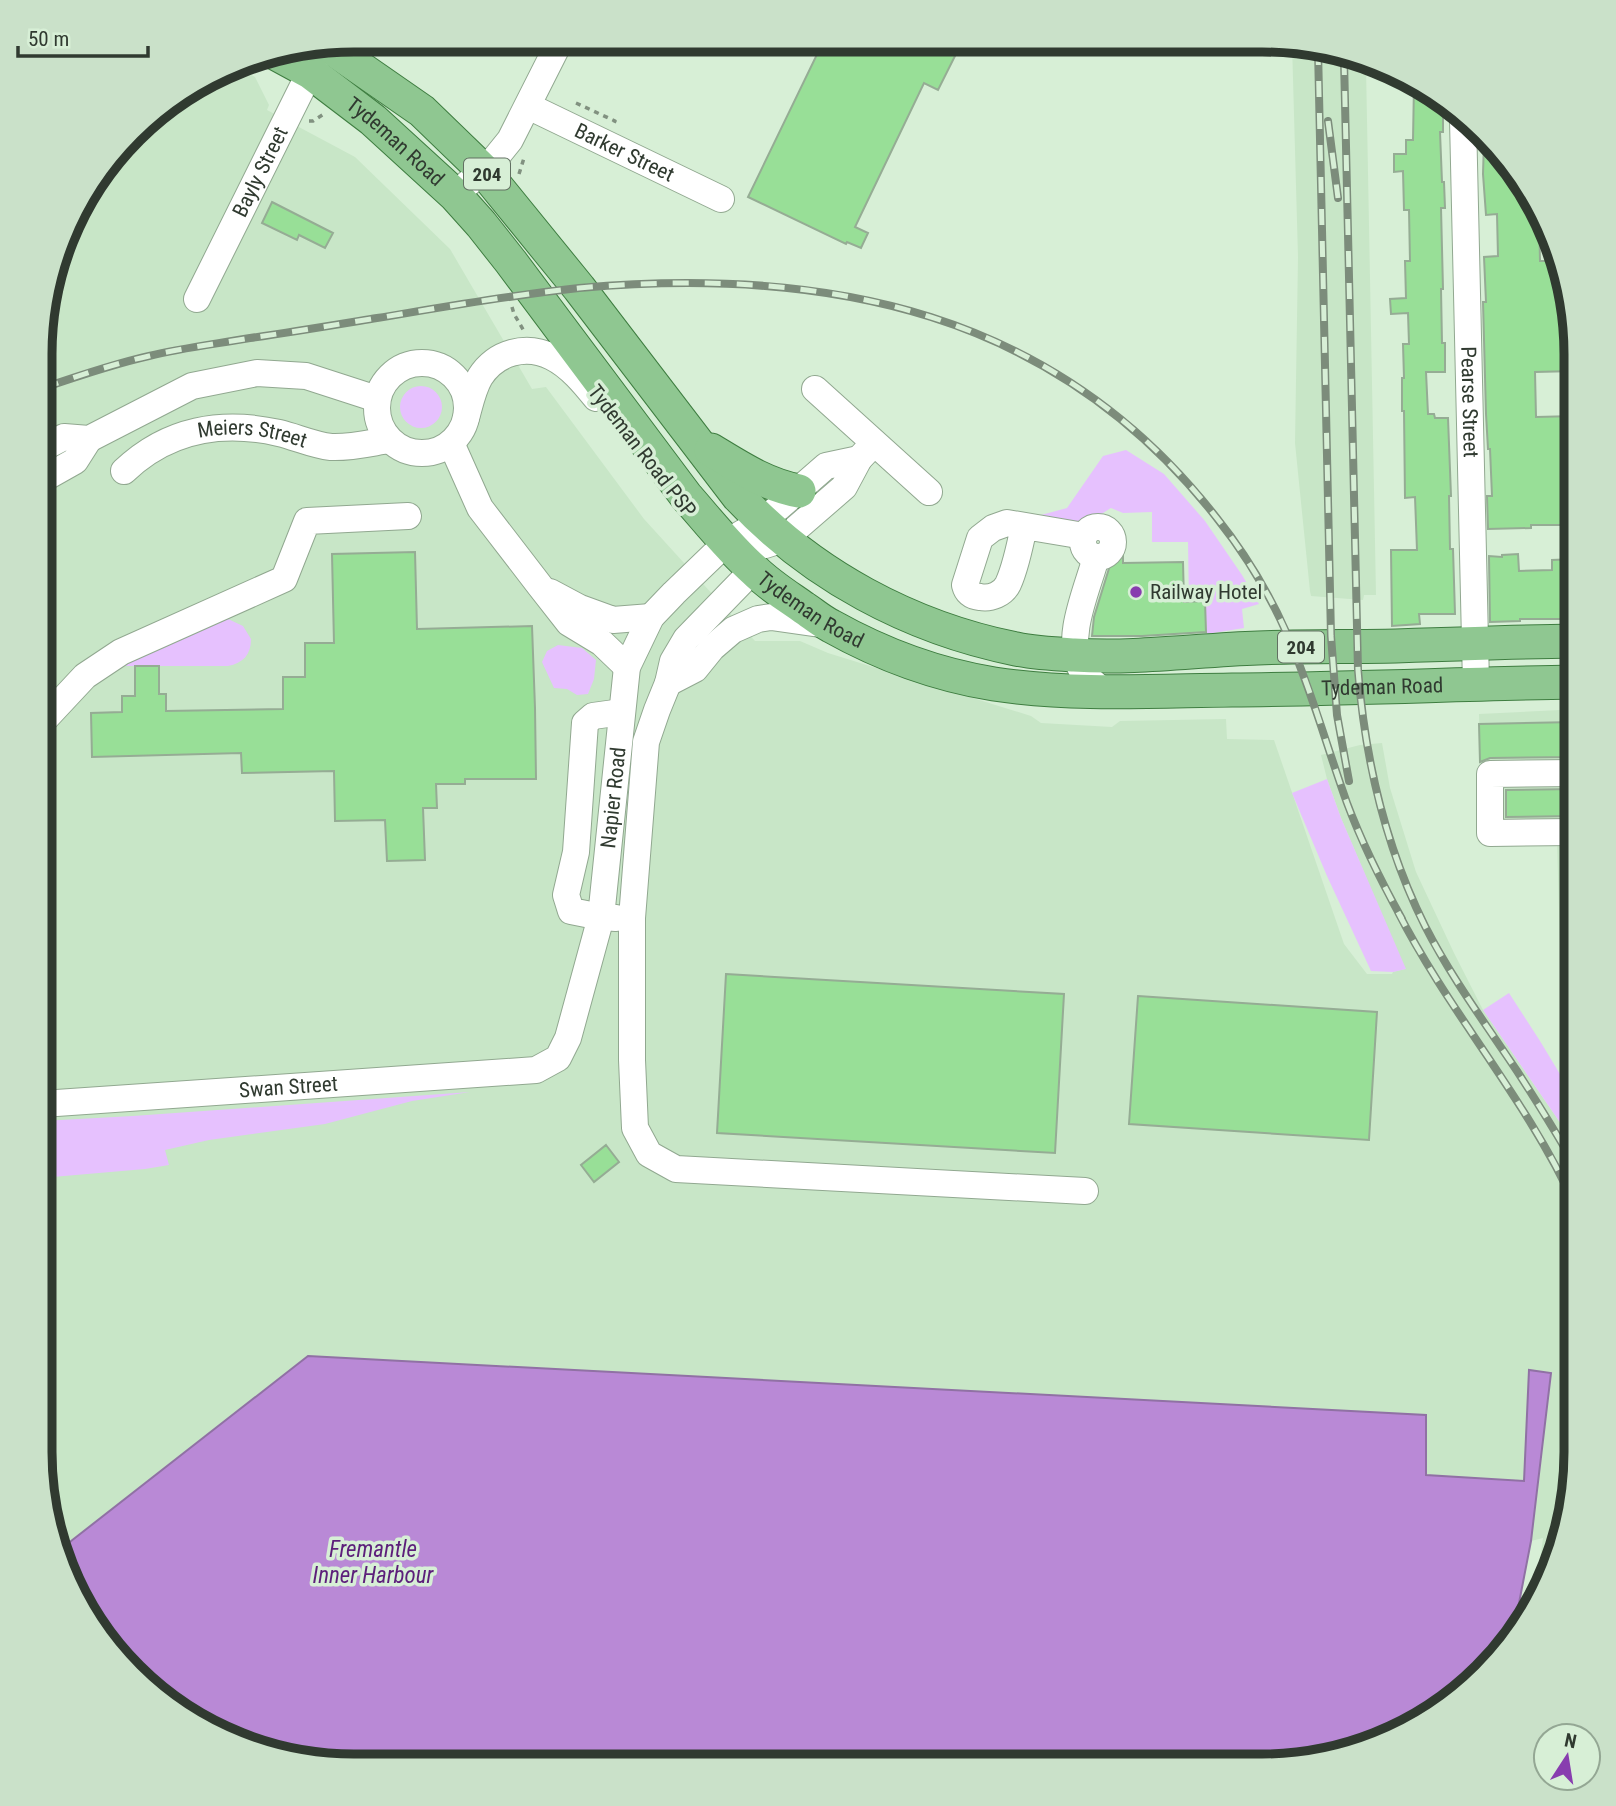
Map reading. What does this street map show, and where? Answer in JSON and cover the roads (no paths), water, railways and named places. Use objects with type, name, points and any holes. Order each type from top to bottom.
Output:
[{"type":"main road","name":"Tydeman Road","points":[[321,54],[373,120],[455,195],[481,224],[686,496],[754,570],[829,625],[892,655],[927,668],[994,684],[1055,690],[1288,690],[1476,684],[1564,693]]},
{"type":"main road","name":"Tydeman Road","points":[[322,54],[422,111],[483,170],[579,288],[738,496],[773,530],[813,561],[860,592],[895,610],[964,637],[1019,650],[1076,655],[1564,641]]},
{"type":"main road","points":[[694,439],[780,488],[799,491]]},
{"type":"main road","points":[[754,570],[765,564],[776,564],[876,618],[936,627]]},
{"type":"street","points":[[455,195],[502,151],[555,52]]},
{"type":"street","name":"Bayly Street","points":[[197,299],[321,54]]},
{"type":"street","name":"Barker Street","points":[[528,106],[721,199]]},
{"type":"street","name":"Pearse Street","points":[[1463,129],[1476,684]]},
{"type":"street","points":[[466,418],[467,402],[462,387],[446,370],[431,364],[408,365],[394,373],[383,384],[377,399],[377,418],[389,440],[403,450],[420,454],[436,451],[451,443],[462,429],[466,418],[474,388],[485,370],[507,353],[529,350],[553,358],[584,383],[650,468],[686,496]]},
{"type":"street","points":[[52,474],[75,461],[89,439],[192,386],[257,373],[306,376],[377,399]]},
{"type":"street","points":[[815,389],[866,451],[929,492]]},
{"type":"street","name":"Meiers Street","points":[[124,471],[138,458],[169,441],[193,431],[222,426],[252,427],[327,446],[343,447],[389,440]]},
{"type":"street","points":[[52,443],[64,437],[89,439]]},
{"type":"street","points":[[451,443],[481,508],[569,623],[602,643],[627,667]]},
{"type":"street","points":[[727,542],[765,545],[799,491],[826,466],[866,451]]},
{"type":"street","points":[[773,530],[844,486],[866,451]]},
{"type":"street","points":[[52,711],[85,676],[121,652],[284,579],[307,522],[408,516]]},
{"type":"street","points":[[1024,526],[1090,547],[1078,618],[1076,655],[1082,670],[1105,692]]},
{"type":"street","name":"Napier Road","points":[[536,1070],[558,1058],[568,1038],[601,917],[627,667],[651,617],[727,542]]},
{"type":"street","name":"Napier Road","points":[[754,570],[687,639],[673,661],[646,742],[632,918],[635,1128],[649,1154],[676,1169],[1085,1191]]},
{"type":"street","points":[[540,586],[580,608],[613,620],[651,617]]},
{"type":"street","points":[[667,683],[695,670],[712,648],[733,631],[758,619],[771,617],[829,625]]},
{"type":"street","points":[[622,712],[593,716],[585,723],[576,852],[566,895],[571,911],[601,917],[632,918]]},
{"type":"street","points":[[1564,773],[1490,774],[1490,833],[1564,832]]},
{"type":"street","name":"Swan Street","points":[[52,1103],[536,1070]]},
{"type":"water","name":"Fremantle Inner Harbour","points":[[308,1356],[1426,1415],[1426,1475],[1524,1481],[1529,1370],[1551,1373],[1531,1541],[1517,1612],[1513,1619],[1489,1651],[1461,1679],[1429,1703],[1377,1730],[1340,1743],[1301,1751],[1261,1754],[355,1754],[296,1748],[221,1722],[187,1703],[155,1679],[127,1651],[103,1619],[84,1585],[68,1544]]},
{"type":"railway","points":[[1318,58],[1331,636],[1337,715],[1349,781]]},
{"type":"railway","points":[[1344,64],[1358,670],[1372,769],[1388,833],[1425,926],[1457,982],[1564,1147]]},
{"type":"railway","points":[[1328,121],[1338,198]]},
{"type":"railway","points":[[52,385],[109,366],[174,351],[528,294],[672,283],[761,286],[848,296],[931,317],[1010,348],[1084,391],[1153,447],[1216,517],[1236,544],[1272,603],[1296,655],[1353,818],[1372,862],[1402,919]]},
{"type":"railway","points":[[1398,912],[1441,986],[1535,1130],[1564,1183]]},
{"type":"place","name":"Railway Hotel","points":[[1136,592]]}]
